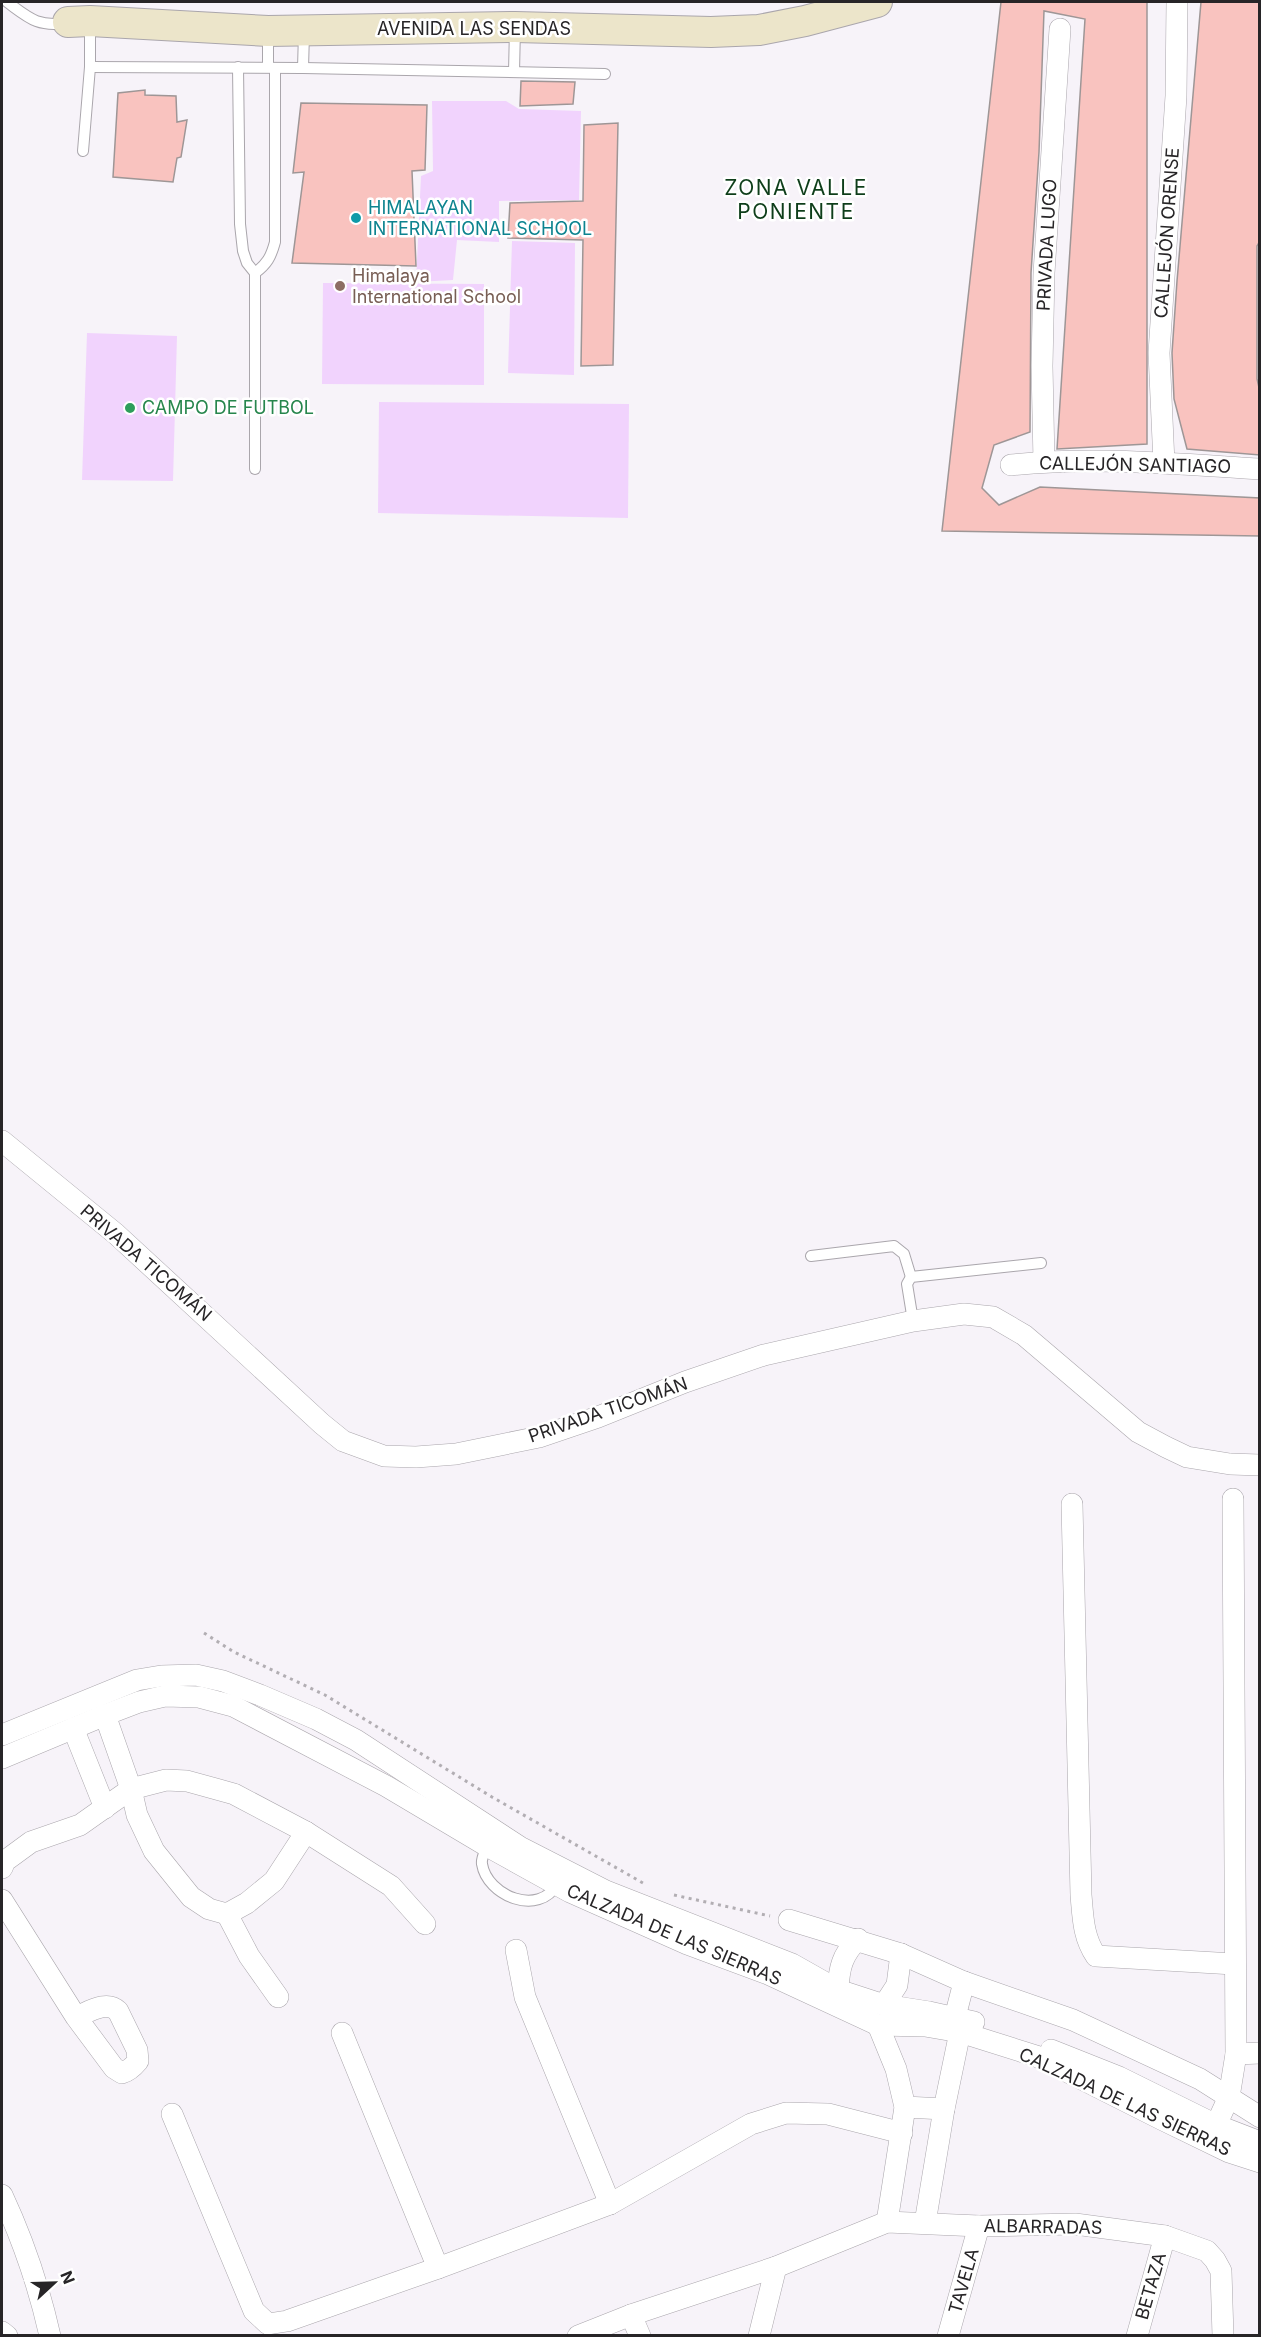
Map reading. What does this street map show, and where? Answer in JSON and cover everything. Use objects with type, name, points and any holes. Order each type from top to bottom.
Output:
[{"type":"street","name":"AVENIDA LAS SENDAS","points":[[79,22],[268,31],[515,27],[711,32],[759,30],[805,21],[877,2]]},
{"type":"street","name":"CALLEJÓN ORENSE","points":[[1164,464],[1160,353],[1176,96],[1177,2]]},
{"type":"street","name":"PRIVADA LUGO","points":[[1044,462],[1042,366],[1044,273],[1060,29]]},
{"type":"street","name":"CALLEJÓN SANTIAGO","points":[[1011,465],[1044,462],[1164,464],[1260,469]]},
{"type":"street","name":"PRIVADA TICOMÁN","points":[[2,1141],[116,1234],[322,1424],[343,1441],[384,1456],[416,1457],[456,1454],[539,1437],[764,1355],[913,1321],[964,1314],[993,1317],[1024,1335],[1138,1432],[1186,1457],[1230,1464],[1260,1465]]},
{"type":"street","points":[[1161,2119],[1216,2125],[1229,2097],[1236,2054],[1233,1499]]},
{"type":"street","points":[[1072,1504],[1081,1895],[1087,1938],[1096,1956],[1234,1964]]},
{"type":"street","name":"CALZADA DE LAS SIERRAS","points":[[2,1735],[137,1680],[161,1676],[196,1675],[223,1682],[316,1719],[356,1740],[520,1847],[606,1892],[792,1964],[881,2015]]},
{"type":"street","name":"CALZADA DE LAS SIERRAS","points":[[2,1758],[139,1702],[165,1696],[199,1697],[233,1706],[386,1786],[487,1846],[557,1884],[687,1944],[881,2015],[958,2025],[1119,2077],[1216,2125],[1260,2142]]},
{"type":"street","points":[[105,1715],[131,1789],[137,1815],[154,1851],[191,1897],[209,1909],[227,1914],[247,1903],[274,1881],[306,1832]]},
{"type":"street","points":[[73,1728],[105,1808]]},
{"type":"street","points":[[2,1868],[9,1851],[80,1825],[131,1789],[166,1780],[187,1781],[216,1788],[254,1803],[306,1832],[391,1886],[425,1924]]},
{"type":"street","points":[[2,1900],[76,2017]]},
{"type":"street","points":[[227,1914],[249,1956],[278,1997]]},
{"type":"street","points":[[789,1920],[858,1939],[901,1954],[964,1982],[1073,2020],[1200,2079],[1260,2117]]},
{"type":"street","points":[[838,1990],[839,1967],[848,1949],[858,1939]]},
{"type":"street","points":[[516,1950],[525,1997],[610,2204]]},
{"type":"street","points":[[578,2336],[631,2315],[776,2266],[887,2222],[905,2107],[881,2015],[897,1985],[901,1954]]},
{"type":"street","points":[[925,2223],[964,1982]]},
{"type":"street","points":[[342,2032],[438,2268]]},
{"type":"street","name":"CALZADA DE LAS SIERRAS","points":[[1037,2050],[1161,2119],[1229,2152],[1260,2162]]},
{"type":"street","points":[[1236,2054],[1260,2054]]},
{"type":"street","points":[[905,2107],[944,2109]]},
{"type":"street","points":[[172,2114],[254,2311],[268,2324],[287,2321],[610,2204],[751,2124],[786,2113],[828,2114],[902,2133]]},
{"type":"street","points":[[2,2195],[29,2261],[50,2336]]},
{"type":"street","name":"ALBARRADAS","points":[[887,2222],[980,2226],[1075,2224],[1165,2236],[1207,2251],[1221,2271],[1223,2336]]},
{"type":"street","name":"TAVELA","points":[[948,2336],[980,2226]]},
{"type":"street","name":"BETAZA","points":[[1137,2336],[1165,2236]]},
{"type":"street","points":[[759,2336],[776,2266]]},
{"type":"street","points":[[631,2315],[640,2336]]},
{"type":"street","points":[[2,2332],[7,2336]]},
{"type":"lane","points":[[8,2],[34,22],[49,25],[79,22],[90,67],[83,151]]},
{"type":"lane","points":[[514,72],[515,27]]},
{"type":"lane","points":[[303,68],[304,30]]},
{"type":"lane","points":[[255,273],[266,264],[275,242],[271,67],[268,31]]},
{"type":"lane","points":[[90,67],[271,67],[605,74]]},
{"type":"lane","points":[[238,67],[240,224],[243,251],[255,273],[255,469]]},
{"type":"lane","points":[[811,1256],[894,1245],[904,1254],[911,1277],[907,1284],[913,1321]]},
{"type":"lane","points":[[911,1277],[1041,1263]]},
{"type":"lane","points":[[487,1846],[481,1862],[486,1878],[493,1887],[509,1896],[525,1901],[538,1900],[552,1893],[557,1884]]},
{"type":"path","points":[[204,1633],[234,1652],[326,1695],[502,1803],[650,1887]]},
{"type":"path","points":[[671,1894],[789,1920]]},
{"type":"shaded area","points":[[432,101],[506,101],[519,109],[581,111],[579,200],[499,201],[499,242],[457,240],[453,280],[416,282],[421,176],[433,171]]},
{"type":"shaded area","points":[[512,241],[575,243],[574,375],[508,373]]},
{"type":"shaded area","points":[[323,283],[484,284],[484,385],[322,384]]},
{"type":"shaded area","name":"CAMPO DE FUTBOL","points":[[87,333],[177,336],[173,481],[82,480]]},
{"type":"shaded area","points":[[379,402],[629,404],[628,518],[378,513]]},
{"type":"building","points":[[1001,2],[1147,2],[1147,444],[1057,449],[1085,19],[1044,11],[1039,152],[1031,273],[1030,432],[994,445],[982,488],[999,505],[1040,487],[1260,498],[1260,536],[942,531]]},
{"type":"building","points":[[1201,2],[1260,2],[1260,241],[1257,246],[1257,379],[1260,392],[1260,455],[1187,449],[1174,399],[1172,353]]},
{"type":"building","points":[[521,81],[575,82],[573,104],[520,106]]},
{"type":"building","points":[[145,90],[145,95],[176,96],[177,122],[187,120],[181,157],[177,158],[173,182],[113,177],[118,93]]},
{"type":"building","name":"HIMALAYAN INTERNATIONAL SCHOOL","points":[[301,103],[427,105],[425,170],[412,171],[416,266],[292,263],[304,172],[293,173]]},
{"type":"building","points":[[618,123],[613,365],[581,366],[583,240],[508,238],[510,203],[583,201],[584,125]]},
{"type":"place","name":"HIMALAYAN INTERNATIONAL SCHOOL","points":[[356,218]]},
{"type":"place","name":"Himalaya International School","points":[[340,286]]},
{"type":"place","name":"CAMPO DE FUTBOL","points":[[130,408]]},
{"type":"district","name":"ZONA VALLE PONIENTE","points":[[796,200]]}]
